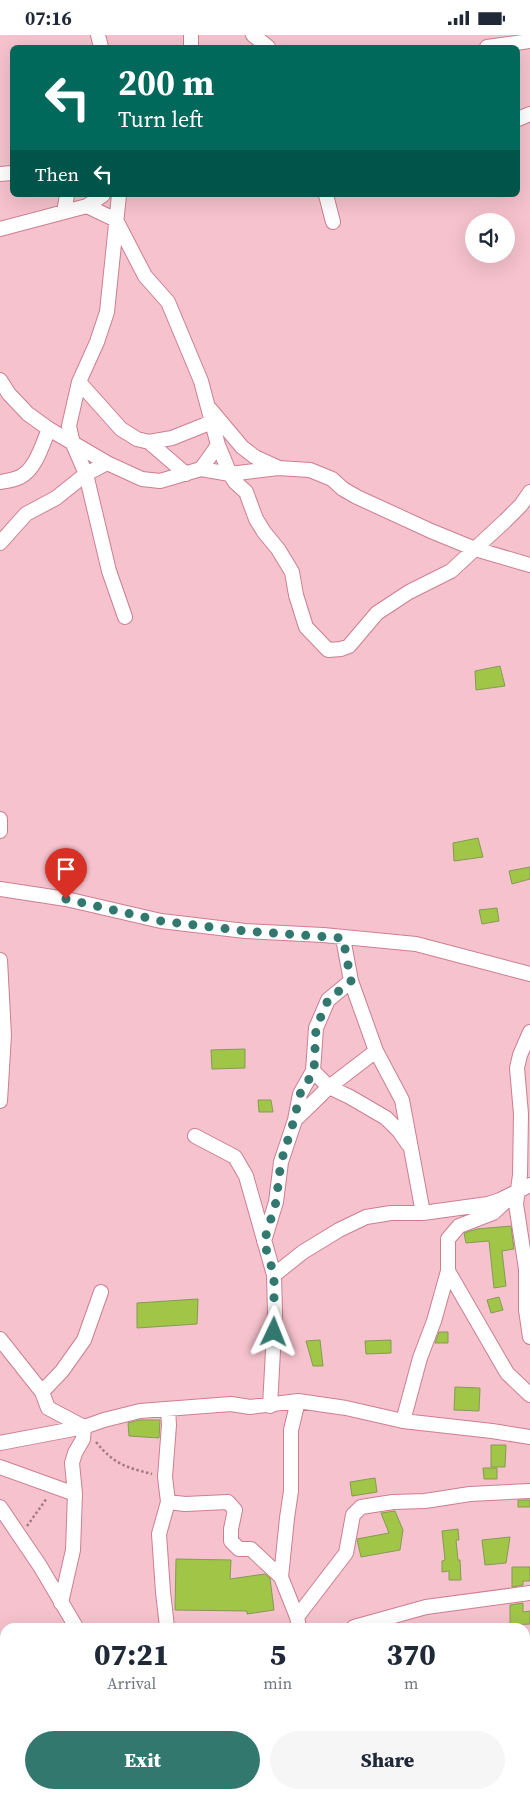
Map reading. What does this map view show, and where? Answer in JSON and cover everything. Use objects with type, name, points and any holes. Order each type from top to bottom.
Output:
[{"type":"street","points":[[253,35],[266,45]]},
{"type":"street","points":[[501,45],[530,41]]},
{"type":"street","points":[[64,212],[67,197]]},
{"type":"street","points":[[0,229],[87,206],[100,197]]},
{"type":"street","points":[[0,482],[18,479],[26,474],[59,430],[97,341],[108,312],[119,197]]},
{"type":"street","points":[[327,197],[333,222]]},
{"type":"street","points":[[87,206],[116,220],[145,276],[168,302],[201,381],[218,445],[230,474],[235,482],[246,492],[256,519],[292,572],[296,595],[306,627],[328,649],[340,649],[349,646],[377,613],[409,592],[451,571],[521,505],[530,492]]},
{"type":"street","points":[[0,380],[28,414],[59,430],[74,444],[107,463],[151,481],[160,481],[201,469],[230,474],[278,467],[310,470],[332,479],[343,489],[357,497],[431,531],[475,549],[530,565]]},
{"type":"street","points":[[79,382],[121,429],[137,439],[149,442],[172,439],[212,422]]},
{"type":"street","points":[[208,406],[242,447],[255,457],[278,467]]},
{"type":"street","points":[[149,442],[186,474]]},
{"type":"street","points":[[74,444],[86,474],[109,571],[125,617]]},
{"type":"street","points":[[201,469],[218,445]]},
{"type":"street","points":[[0,543],[26,514],[56,498],[86,474],[107,463]]},
{"type":"street","points":[[0,819],[0,831]]},
{"type":"street","points":[[0,889],[66,899],[161,921],[245,931],[416,944],[530,974]]},
{"type":"street","points":[[343,938],[351,981],[376,1051],[402,1100],[423,1213]]},
{"type":"street","points":[[0,960],[4,1035],[0,1101]]},
{"type":"street","points":[[264,1242],[276,1202],[281,1162],[300,1094],[314,1071],[316,1028],[328,1000],[351,981]]},
{"type":"street","points":[[530,1032],[520,1055],[518,1068],[521,1114],[520,1175],[516,1204],[526,1269],[526,1311],[530,1337]]},
{"type":"street","points":[[294,1120],[329,1087],[376,1051]]},
{"type":"street","points":[[314,1071],[329,1087],[386,1118],[399,1131],[411,1149]]},
{"type":"street","points":[[194,1136],[235,1157],[246,1176],[274,1275],[275,1313],[270,1406]]},
{"type":"street","points":[[274,1275],[303,1252],[366,1217],[391,1213],[423,1213],[488,1203],[500,1200],[530,1185]]},
{"type":"street","points":[[403,1421],[420,1358],[434,1321],[448,1271],[448,1239],[459,1226],[493,1213],[517,1191]]},
{"type":"street","points":[[448,1271],[507,1373],[530,1395]]},
{"type":"street","points":[[42,1392],[62,1371],[84,1340],[100,1293]]},
{"type":"street","points":[[0,1339],[42,1392],[48,1408],[84,1427]]},
{"type":"street","points":[[281,1577],[287,1518],[292,1491],[291,1430],[298,1401]]},
{"type":"street","points":[[0,1443],[84,1427],[140,1411],[231,1404],[250,1407],[270,1406],[298,1401],[346,1408],[403,1421],[530,1437]]},
{"type":"street","points":[[167,1623],[159,1534],[168,1502],[165,1477],[169,1425],[168,1410]]},
{"type":"street","points":[[61,1603],[73,1550],[75,1494],[72,1463],[83,1439],[84,1427]]},
{"type":"street","points":[[58,1431],[75,1453]]},
{"type":"street","points":[[0,1467],[75,1494]]},
{"type":"street","points":[[298,1622],[346,1553],[353,1515],[361,1507],[393,1502],[425,1501],[470,1494],[530,1491]]},
{"type":"street","points":[[168,1502],[228,1502],[235,1510],[231,1529],[231,1541],[239,1549],[251,1549],[281,1577],[298,1622]]},
{"type":"street","points":[[0,1507],[40,1566],[74,1623]]},
{"type":"street","points":[[368,1623],[426,1607],[530,1593]]},
{"type":"path","points":[[84,1427],[106,1455],[124,1467],[165,1477]]},
{"type":"path","points":[[20,1537],[55,1487]]},
{"type":"building","points":[[500,666],[505,686],[476,690],[475,671]]},
{"type":"building","points":[[478,838],[483,857],[454,861],[453,843]]},
{"type":"building","points":[[530,867],[530,879],[512,884],[509,871]]},
{"type":"building","points":[[497,908],[499,921],[482,924],[479,910]]},
{"type":"building","points":[[245,1049],[245,1068],[212,1069],[211,1050]]},
{"type":"building","points":[[258,1100],[271,1100],[273,1112],[259,1112]]},
{"type":"building","points":[[511,1226],[514,1249],[502,1251],[506,1286],[494,1288],[489,1241],[466,1243],[464,1233],[477,1229]]},
{"type":"building","points":[[499,1297],[503,1310],[491,1313],[487,1300]]},
{"type":"building","points":[[198,1299],[197,1324],[137,1328],[137,1303]]},
{"type":"building","points":[[439,1332],[448,1332],[448,1343],[435,1343]]},
{"type":"building","points":[[320,1340],[323,1366],[313,1366],[306,1341]]},
{"type":"building","points":[[391,1340],[391,1353],[366,1354],[365,1341]]},
{"type":"building","points":[[455,1387],[480,1388],[479,1411],[454,1410]]},
{"type":"building","points":[[139,1420],[160,1420],[159,1438],[129,1436],[128,1423]]},
{"type":"building","points":[[491,1445],[506,1445],[505,1467],[491,1467]]},
{"type":"building","points":[[483,1468],[497,1468],[497,1479],[484,1479]]},
{"type":"building","points":[[375,1478],[377,1492],[352,1496],[350,1482]]},
{"type":"building","points":[[518,1500],[530,1500],[530,1507],[518,1507]]},
{"type":"building","points":[[395,1511],[403,1530],[400,1550],[361,1557],[357,1539],[389,1533],[381,1513]]},
{"type":"building","points":[[458,1529],[459,1540],[456,1540],[461,1580],[449,1580],[449,1571],[442,1572],[442,1561],[445,1560],[442,1531]]},
{"type":"building","points":[[510,1537],[506,1563],[485,1565],[482,1540]]},
{"type":"building","points":[[176,1559],[231,1560],[230,1579],[265,1574],[270,1578],[274,1610],[247,1614],[247,1611],[175,1610]]},
{"type":"building","points":[[512,1567],[530,1567],[530,1581],[523,1581],[523,1585],[512,1587]]},
{"type":"building","points":[[523,1603],[523,1612],[530,1611],[530,1623],[510,1623],[510,1605]]},
{"type":"route","points":[[66,899],[161,921],[245,931],[323,935],[343,938],[351,981],[328,1000],[316,1028],[314,1071],[300,1094],[281,1162],[276,1202],[264,1242],[274,1275],[274,1332]]}]
